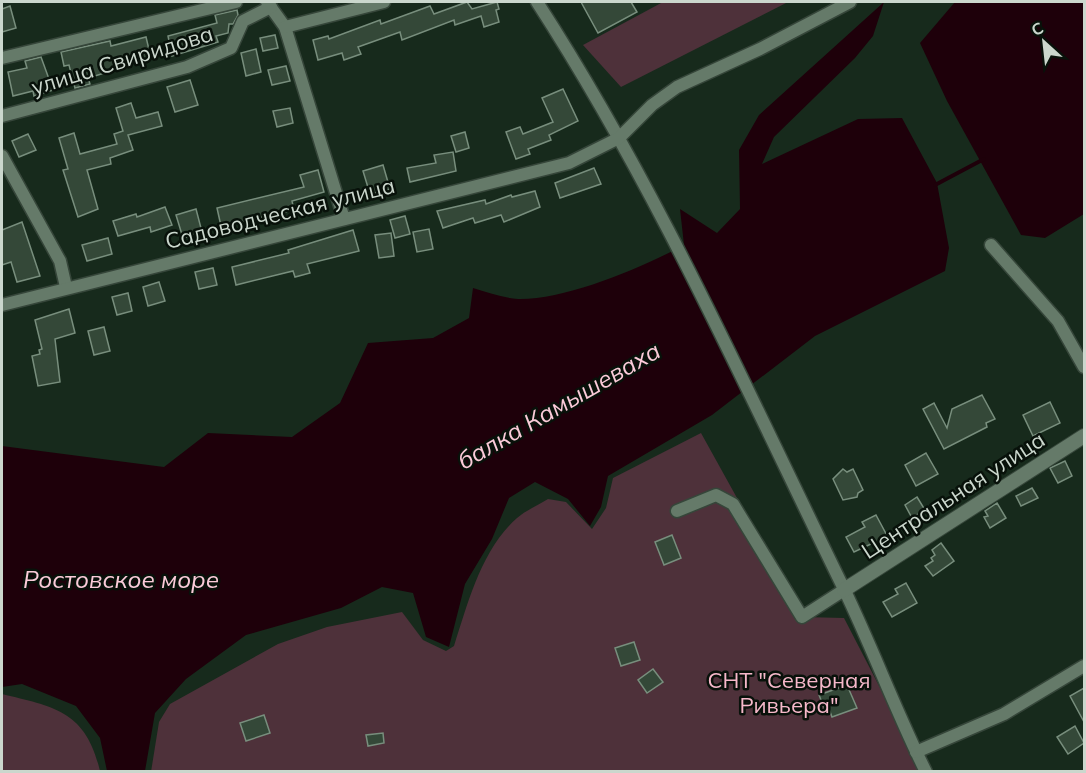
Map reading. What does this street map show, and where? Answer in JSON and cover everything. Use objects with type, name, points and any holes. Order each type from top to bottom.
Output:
[{"type":"street","points":[[2,58],[236,2]]},
{"type":"street","points":[[285,27],[345,7],[384,2]]},
{"type":"street","points":[[537,2],[596,94],[664,223],[758,410],[844,590],[926,771]]},
{"type":"street","name":"Садоводческая улица","points":[[2,305],[66,287],[569,163],[619,138],[652,105],[677,87],[760,50],[850,2]]},
{"type":"street","points":[[269,4],[285,27],[344,219]]},
{"type":"street","name":"улица Свиридова","points":[[2,116],[187,67],[231,48],[243,21],[269,4]]},
{"type":"street","points":[[2,156],[60,261],[66,287]]},
{"type":"street","points":[[991,245],[1058,321],[1084,367]]},
{"type":"street","name":"Центральная улица","points":[[844,590],[1084,436]]},
{"type":"street","points":[[676,511],[716,495],[733,504],[802,617],[844,590]]},
{"type":"street","points":[[916,752],[1004,714],[1084,666]]},
{"type":"green space","points":[[663,2],[788,2],[621,87],[583,45]]},
{"type":"green space","name":"СНТ \"Северная Ривьера\"","points":[[701,433],[803,617],[844,618],[923,771],[151,772],[159,722],[170,704],[278,644],[327,627],[402,612],[423,640],[446,651],[454,646],[485,561],[494,545],[517,518],[548,499],[566,502],[592,529],[606,508],[613,478]]},
{"type":"green space","points":[[2,694],[38,703],[66,715],[86,735],[100,771],[2,771]]},
{"type":"water","name":"Ростовское море","points":[[884,2],[873,36],[855,58],[774,137],[762,164],[858,119],[902,118],[937,183],[949,248],[945,271],[815,336],[712,415],[608,476],[601,507],[590,526],[568,499],[535,482],[509,498],[492,539],[465,584],[449,647],[426,637],[413,593],[382,587],[341,608],[246,635],[186,679],[155,713],[145,771],[107,771],[100,738],[76,706],[22,684],[2,687],[2,446],[164,467],[208,433],[292,437],[340,403],[368,343],[433,338],[469,318],[473,288],[518,299],[537,298],[603,281],[684,245],[680,209],[717,233],[740,209],[739,150],[759,115]]},
{"type":"water","points":[[955,2],[1084,2],[1084,214],[1045,238],[1021,235],[947,101],[920,43]]},
{"type":"building","points":[[467,2],[472,9],[497,2],[499,22],[484,27],[481,16],[455,25],[454,20],[402,40],[400,32],[358,47],[361,54],[344,60],[342,53],[318,60],[313,40],[328,36],[329,39],[380,20],[381,24],[430,6],[434,14]]},
{"type":"building","points":[[581,2],[631,2],[637,12],[598,33]]},
{"type":"building","points":[[10,6],[16,28],[2,32],[2,9]]},
{"type":"building","points":[[237,10],[238,15],[233,24],[229,24],[228,33],[216,36],[218,42],[172,56],[168,36],[217,23],[215,15]]},
{"type":"building","points":[[275,35],[278,48],[263,51],[260,38]]},
{"type":"building","points":[[146,37],[151,58],[117,66],[118,69],[88,78],[90,84],[75,88],[69,65],[64,66],[61,52],[110,41],[111,46]]},
{"type":"building","points":[[256,49],[261,72],[246,76],[241,53]]},
{"type":"building","points":[[41,57],[53,90],[34,96],[33,91],[13,96],[8,72],[27,68],[25,61]]},
{"type":"building","points":[[286,66],[290,81],[272,85],[268,70]]},
{"type":"building","points":[[190,80],[198,105],[175,112],[167,87]]},
{"type":"building","points":[[563,89],[578,121],[549,135],[551,140],[528,149],[530,154],[516,159],[506,132],[520,127],[523,134],[553,122],[542,98]]},
{"type":"building","points":[[131,103],[136,118],[158,112],[162,126],[128,135],[133,150],[110,158],[111,164],[87,170],[98,209],[78,217],[63,170],[68,169],[59,138],[74,133],[80,154],[117,144],[114,134],[123,131],[116,108]]},
{"type":"building","points":[[290,108],[293,123],[277,127],[273,111]]},
{"type":"building","points":[[465,132],[469,148],[456,152],[451,136]]},
{"type":"building","points":[[28,134],[36,150],[19,157],[12,141]]},
{"type":"building","points":[[453,152],[456,171],[410,182],[407,168],[436,163],[434,155]]},
{"type":"building","points":[[383,165],[390,189],[370,194],[363,171]]},
{"type":"building","points":[[594,168],[601,184],[560,198],[555,183]]},
{"type":"building","points":[[318,170],[324,192],[292,201],[294,210],[221,226],[217,208],[304,187],[300,175]]},
{"type":"building","points":[[535,191],[540,207],[504,222],[501,215],[475,223],[473,218],[443,228],[437,211],[485,200],[486,204],[511,195],[512,197]]},
{"type":"building","points":[[165,207],[172,225],[151,232],[150,227],[118,236],[113,221],[136,214],[137,217]]},
{"type":"building","points":[[196,209],[202,232],[183,238],[176,215]]},
{"type":"building","points":[[405,216],[410,234],[395,238],[390,220]]},
{"type":"building","points":[[22,222],[40,276],[17,282],[11,262],[2,265],[2,230]]},
{"type":"building","points":[[429,229],[433,249],[417,252],[413,232]]},
{"type":"building","points":[[353,230],[359,251],[307,264],[310,273],[295,277],[293,271],[236,285],[232,267],[289,253],[288,250]]},
{"type":"building","points":[[391,233],[394,256],[379,258],[375,235]]},
{"type":"building","points":[[108,238],[112,254],[87,261],[82,245]]},
{"type":"building","points":[[213,268],[217,285],[199,289],[195,272]]},
{"type":"building","points":[[159,282],[165,301],[148,306],[143,287]]},
{"type":"building","points":[[128,293],[132,311],[117,315],[112,297]]},
{"type":"building","points":[[69,309],[75,333],[55,339],[60,382],[38,386],[32,356],[40,354],[39,350],[42,349],[35,320]]},
{"type":"building","points":[[104,327],[110,351],[94,355],[88,331]]},
{"type":"building","points":[[982,395],[995,419],[986,423],[987,427],[944,449],[923,409],[934,403],[947,428],[952,409]]},
{"type":"building","points":[[1050,402],[1060,423],[1033,436],[1023,415]]},
{"type":"building","points":[[926,453],[938,474],[916,486],[905,465]]},
{"type":"building","points":[[1065,461],[1072,476],[1058,483],[1050,468]]},
{"type":"building","points":[[843,469],[847,472],[853,469],[863,490],[858,493],[857,497],[843,500],[833,479]]},
{"type":"building","points":[[1032,488],[1038,498],[1021,506],[1016,496]]},
{"type":"building","points":[[917,497],[925,510],[912,518],[905,505]]},
{"type":"building","points":[[997,503],[1006,518],[990,528],[984,517],[988,516],[985,511]]},
{"type":"building","points":[[876,515],[891,543],[877,550],[873,543],[854,552],[846,537],[865,527],[862,522]]},
{"type":"building","points":[[672,535],[681,558],[664,565],[655,542]]},
{"type":"building","points":[[941,543],[954,561],[933,576],[925,566],[933,561],[931,558],[935,555],[932,550]]},
{"type":"building","points":[[906,583],[917,603],[892,617],[883,602],[898,594],[895,589]]},
{"type":"building","points":[[634,642],[640,660],[621,666],[615,648]]},
{"type":"building","points":[[653,669],[663,682],[647,693],[638,680]]},
{"type":"building","points":[[847,685],[857,708],[832,717],[829,709],[825,710],[819,695]]},
{"type":"building","points":[[1084,688],[1084,722],[1070,696]]},
{"type":"building","points":[[264,715],[270,733],[246,741],[240,723]]},
{"type":"building","points":[[1075,726],[1084,743],[1068,754],[1057,737]]},
{"type":"building","points":[[383,733],[384,743],[368,746],[366,735]]},
{"type":"waterway","name":"балка Камышеваха","points":[[935,185],[984,159]]}]
